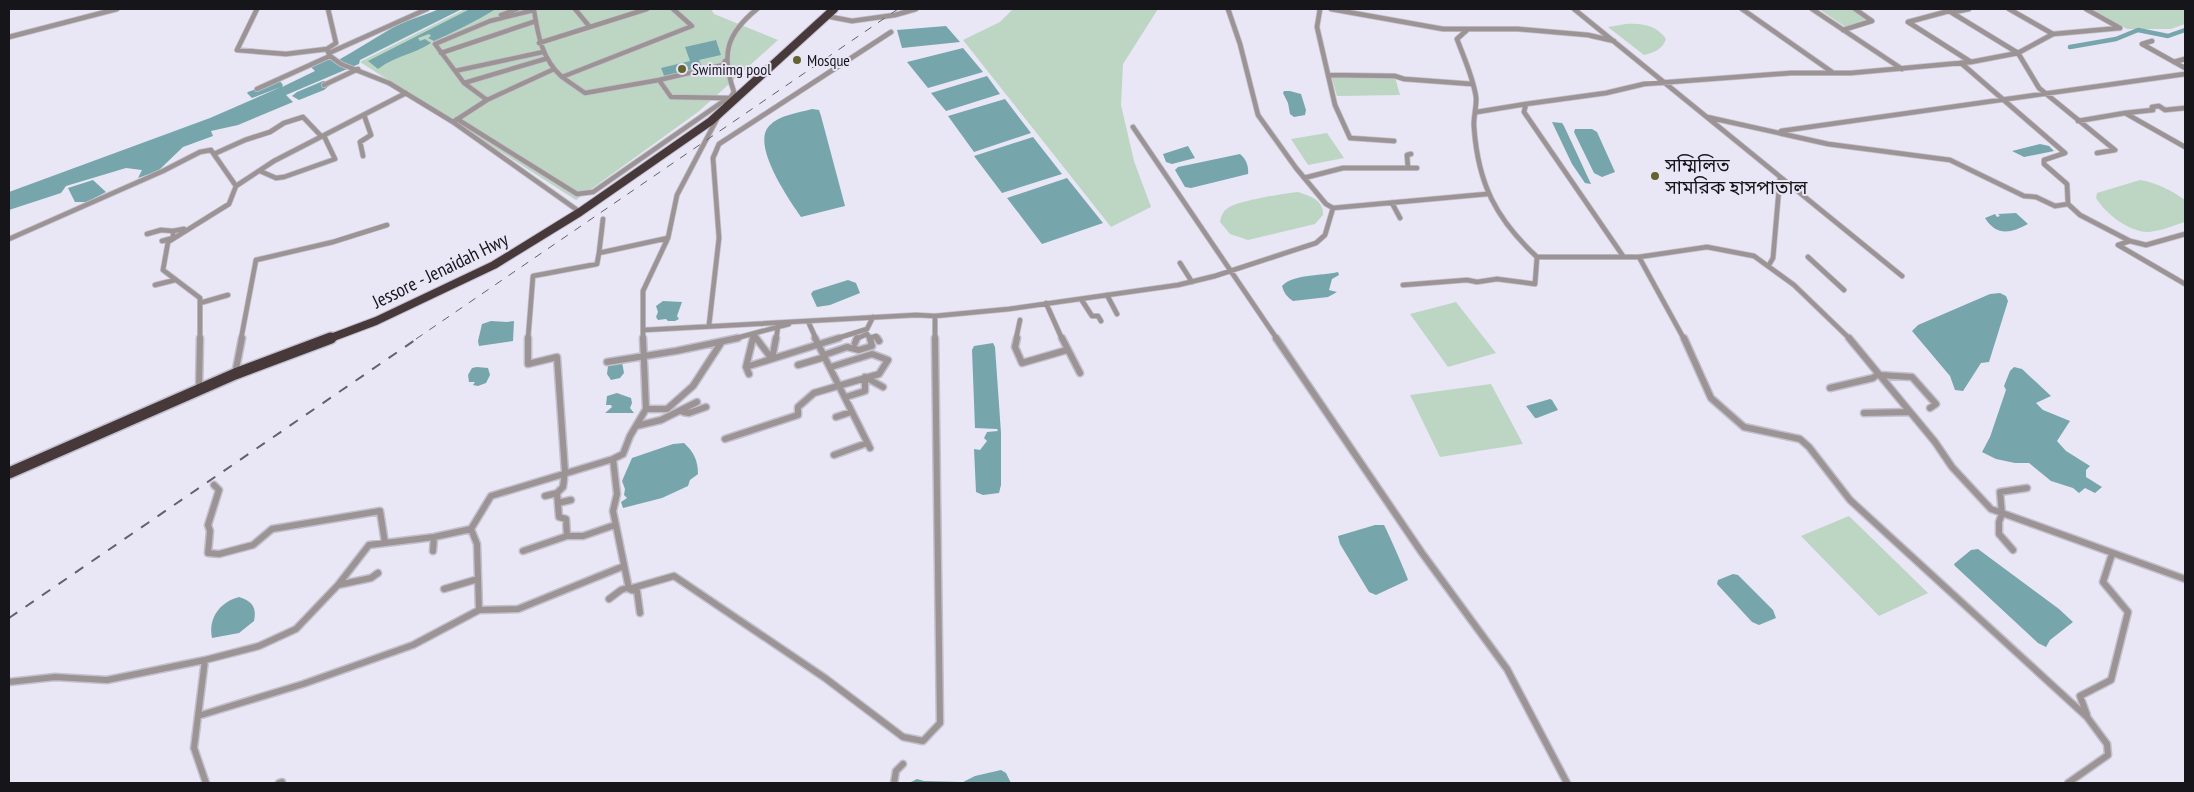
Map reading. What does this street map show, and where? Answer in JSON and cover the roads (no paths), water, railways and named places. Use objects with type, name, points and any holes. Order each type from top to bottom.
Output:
[{"type":"highway","name":"Jessore - Jenaidah Hwy","points":[[9,473],[236,374],[376,321],[508,258],[629,180],[720,113],[834,9]]},
{"type":"street","points":[[9,37],[117,9]]},
{"type":"street","points":[[257,9],[237,50],[286,54],[329,53],[341,64],[358,69],[406,92],[578,194],[593,192],[728,98],[671,96],[659,80]]},
{"type":"street","points":[[328,9],[336,43],[329,53]]},
{"type":"street","points":[[257,89],[329,53],[427,9]]},
{"type":"street","points":[[487,100],[464,84],[435,44],[517,9]]},
{"type":"street","points":[[490,21],[536,9],[539,42],[545,59],[552,70],[585,93],[659,80],[723,65],[732,39],[746,17],[757,9]]},
{"type":"street","points":[[576,9],[589,26]]},
{"type":"street","points":[[539,42],[647,9]]},
{"type":"street","points":[[562,77],[692,26],[673,9]]},
{"type":"street","points":[[826,16],[852,21],[895,16],[916,9]]},
{"type":"street","points":[[1228,9],[1240,44],[1258,115],[1274,139],[1326,204],[1333,208],[1487,194]]},
{"type":"street","points":[[1320,9],[1317,27],[1328,75],[1335,105],[1350,138],[1394,141]]},
{"type":"street","points":[[1331,9],[1443,29],[1518,29],[1588,35],[1596,35],[1601,30]]},
{"type":"street","points":[[1574,9],[1617,42],[1664,83],[1902,276]]},
{"type":"street","points":[[1742,9],[1833,73]]},
{"type":"street","points":[[1812,9],[1902,70]]},
{"type":"street","points":[[1843,30],[1872,21],[1856,9]]},
{"type":"street","points":[[1948,9],[2018,53],[2039,88],[2115,150],[2097,153]]},
{"type":"street","points":[[1969,9],[1955,13],[1950,11],[1908,22],[1971,62]]},
{"type":"street","points":[[2009,9],[2053,34]]},
{"type":"street","points":[[1477,112],[1606,93],[1644,84],[1791,73],[1902,70],[1971,62],[2018,53],[2053,34],[2120,28],[2086,9]]},
{"type":"street","points":[[441,53],[536,21]]},
{"type":"street","points":[[1467,30],[1457,39],[1476,94],[1477,112],[1474,124],[1477,157],[1487,194],[1499,214],[1526,248],[1537,257],[1639,257],[1706,247],[1754,256],[1794,285],[1846,334],[1935,442],[1952,466],[1991,509],[2185,579]]},
{"type":"street","points":[[709,325],[719,238],[713,158],[719,144],[891,32]]},
{"type":"street","points":[[1588,35],[1617,42]]},
{"type":"street","points":[[2152,41],[2142,44],[2185,68]]},
{"type":"street","points":[[455,71],[543,52]]},
{"type":"street","points":[[464,84],[545,59]]},
{"type":"street","points":[[2174,62],[2185,59]]},
{"type":"street","points":[[9,682],[55,677],[107,680],[205,660],[259,646],[296,629],[338,586],[369,545],[434,537],[471,529],[491,496],[565,472],[614,460],[623,454],[646,410],[643,358],[643,290],[668,238],[677,195],[720,113],[734,92],[725,61]]},
{"type":"street","points":[[1961,63],[2065,153],[2044,160],[2044,164],[2067,184],[2068,204],[2071,209],[2130,241],[2146,245],[2185,234]]},
{"type":"street","points":[[324,85],[358,69]]},
{"type":"street","points":[[455,120],[487,100],[552,70]]},
{"type":"street","points":[[1778,132],[2185,74]]},
{"type":"street","points":[[1328,75],[1395,76],[1404,79],[1472,84]]},
{"type":"street","points":[[199,390],[200,298],[163,270],[168,242],[228,204],[236,186],[274,161],[406,92]]},
{"type":"street","points":[[1526,104],[1524,112],[1623,256]]},
{"type":"street","points":[[2078,121],[2153,110],[2152,107],[2159,106],[2165,110],[2185,108]]},
{"type":"street","points":[[2125,113],[2185,146]]},
{"type":"street","points":[[363,156],[360,142],[371,135],[364,115]]},
{"type":"street","points":[[214,154],[245,140],[270,132],[284,123],[303,117],[321,136],[324,136],[335,159],[284,177],[276,178],[260,171]]},
{"type":"street","points":[[1707,118],[1828,144],[1950,160],[2024,196],[2036,196],[2055,206],[2068,204]]},
{"type":"street","points":[[455,120],[580,212]]},
{"type":"street","points":[[1134,127],[1422,553],[1507,669],[1567,783]]},
{"type":"street","points":[[9,239],[163,171],[200,152],[211,150],[236,186]]},
{"type":"street","points":[[1408,168],[1407,155],[1411,154]]},
{"type":"street","points":[[1304,178],[1343,168],[1417,168]]},
{"type":"street","points":[[1768,265],[1773,258],[1780,177]]},
{"type":"street","points":[[1392,202],[1400,218]]},
{"type":"street","points":[[644,330],[873,317],[935,316],[1009,309],[1192,282],[1316,243],[1325,235],[1333,208]]},
{"type":"street","points":[[545,496],[557,493],[563,487],[565,472],[556,357],[528,364],[528,320],[532,276],[597,264],[603,219]]},
{"type":"street","points":[[236,374],[256,260],[333,242],[387,225]]},
{"type":"street","points":[[147,234],[161,230],[173,231],[190,228]]},
{"type":"street","points":[[173,231],[173,238]]},
{"type":"street","points":[[162,241],[173,238]]},
{"type":"street","points":[[599,253],[668,238]]},
{"type":"street","points":[[2130,241],[2118,245],[2185,284]]},
{"type":"street","points":[[1808,256],[1844,290]]},
{"type":"street","points":[[1403,285],[1467,280],[1477,282],[1497,279],[1535,284],[1537,257]]},
{"type":"street","points":[[1639,257],[1692,353],[1711,398],[1744,427],[1784,434],[1800,439],[1809,446],[1850,500],[2087,717],[2106,744],[2108,755],[2068,783]]},
{"type":"street","points":[[1180,263],[1192,282]]},
{"type":"street","points":[[155,285],[175,280]]},
{"type":"street","points":[[1107,295],[1117,314]]},
{"type":"street","points":[[200,303],[228,296]]},
{"type":"street","points":[[1082,298],[1092,316],[1098,316],[1101,321]]},
{"type":"street","points":[[1046,303],[1067,350],[1080,372]]},
{"type":"street","points":[[609,599],[621,590],[674,576],[790,656],[818,673],[903,737],[923,741],[940,723],[935,316]]},
{"type":"street","points":[[746,366],[867,329],[873,317]]},
{"type":"street","points":[[1020,320],[1015,347],[1022,363],[1067,350]]},
{"type":"street","points":[[607,362],[643,358],[720,343],[754,335],[798,321]]},
{"type":"street","points":[[808,321],[868,446],[834,455]]},
{"type":"street","points":[[772,359],[778,328]]},
{"type":"street","points":[[855,343],[857,337],[867,334],[875,354]]},
{"type":"street","points":[[754,335],[772,359]]},
{"type":"street","points":[[749,374],[746,366],[754,335]]},
{"type":"street","points":[[870,338],[876,336],[879,341]]},
{"type":"street","points":[[666,408],[693,386],[720,343]]},
{"type":"street","points":[[798,365],[847,347],[860,350],[872,346]]},
{"type":"street","points":[[724,439],[798,415],[798,407],[814,393],[879,374],[888,360],[875,354],[831,367]]},
{"type":"street","points":[[1830,388],[1866,380],[1878,374],[1912,377],[1936,404],[1930,408]]},
{"type":"street","points":[[865,378],[883,387]]},
{"type":"street","points":[[846,397],[866,390],[865,378]]},
{"type":"street","points":[[636,426],[661,420],[696,402]]},
{"type":"street","points":[[683,412],[690,413],[706,407]]},
{"type":"street","points":[[646,410],[666,408],[674,410]]},
{"type":"street","points":[[836,417],[851,412]]},
{"type":"street","points":[[1864,413],[1910,412]]},
{"type":"street","points":[[614,460],[617,494],[612,511],[629,588]]},
{"type":"street","points":[[214,485],[219,490],[208,525],[210,531],[208,553],[218,554],[253,544],[272,529],[380,511],[386,543]]},
{"type":"street","points":[[2013,550],[1999,534],[1999,522],[2002,514],[2000,492],[2027,488]]},
{"type":"street","points":[[557,493],[559,518],[566,519],[567,536]]},
{"type":"street","points":[[558,503],[571,500]]},
{"type":"street","points":[[523,550],[567,536],[583,536],[615,525]]},
{"type":"street","points":[[471,529],[477,544],[480,610]]},
{"type":"street","points":[[433,551],[434,537]]},
{"type":"street","points":[[2087,717],[2080,696],[2111,680],[2128,612],[2103,582],[2112,554]]},
{"type":"street","points":[[198,716],[302,684],[413,645],[480,610],[518,610],[624,566]]},
{"type":"street","points":[[338,586],[371,578],[378,572]]},
{"type":"street","points":[[444,589],[478,579]]},
{"type":"street","points":[[629,588],[637,591],[640,613]]},
{"type":"street","points":[[205,660],[194,748],[206,783]]},
{"type":"street","points":[[894,783],[896,771],[903,764]]},
{"type":"waterway","points":[[2070,47],[2116,39],[2138,30],[2168,36],[2185,30]]},
{"type":"railway","points":[[416,339],[898,9]]},
{"type":"railway","points":[[9,618],[418,338]]},
{"type":"place","name":"Mosque","points":[[797,60]]},
{"type":"place","name":"Swimimg pool","points":[[682,69]]},
{"type":"place","name":"সম্মিলিত সামরিক হাসপাতাল","points":[[1655,176]]}]
